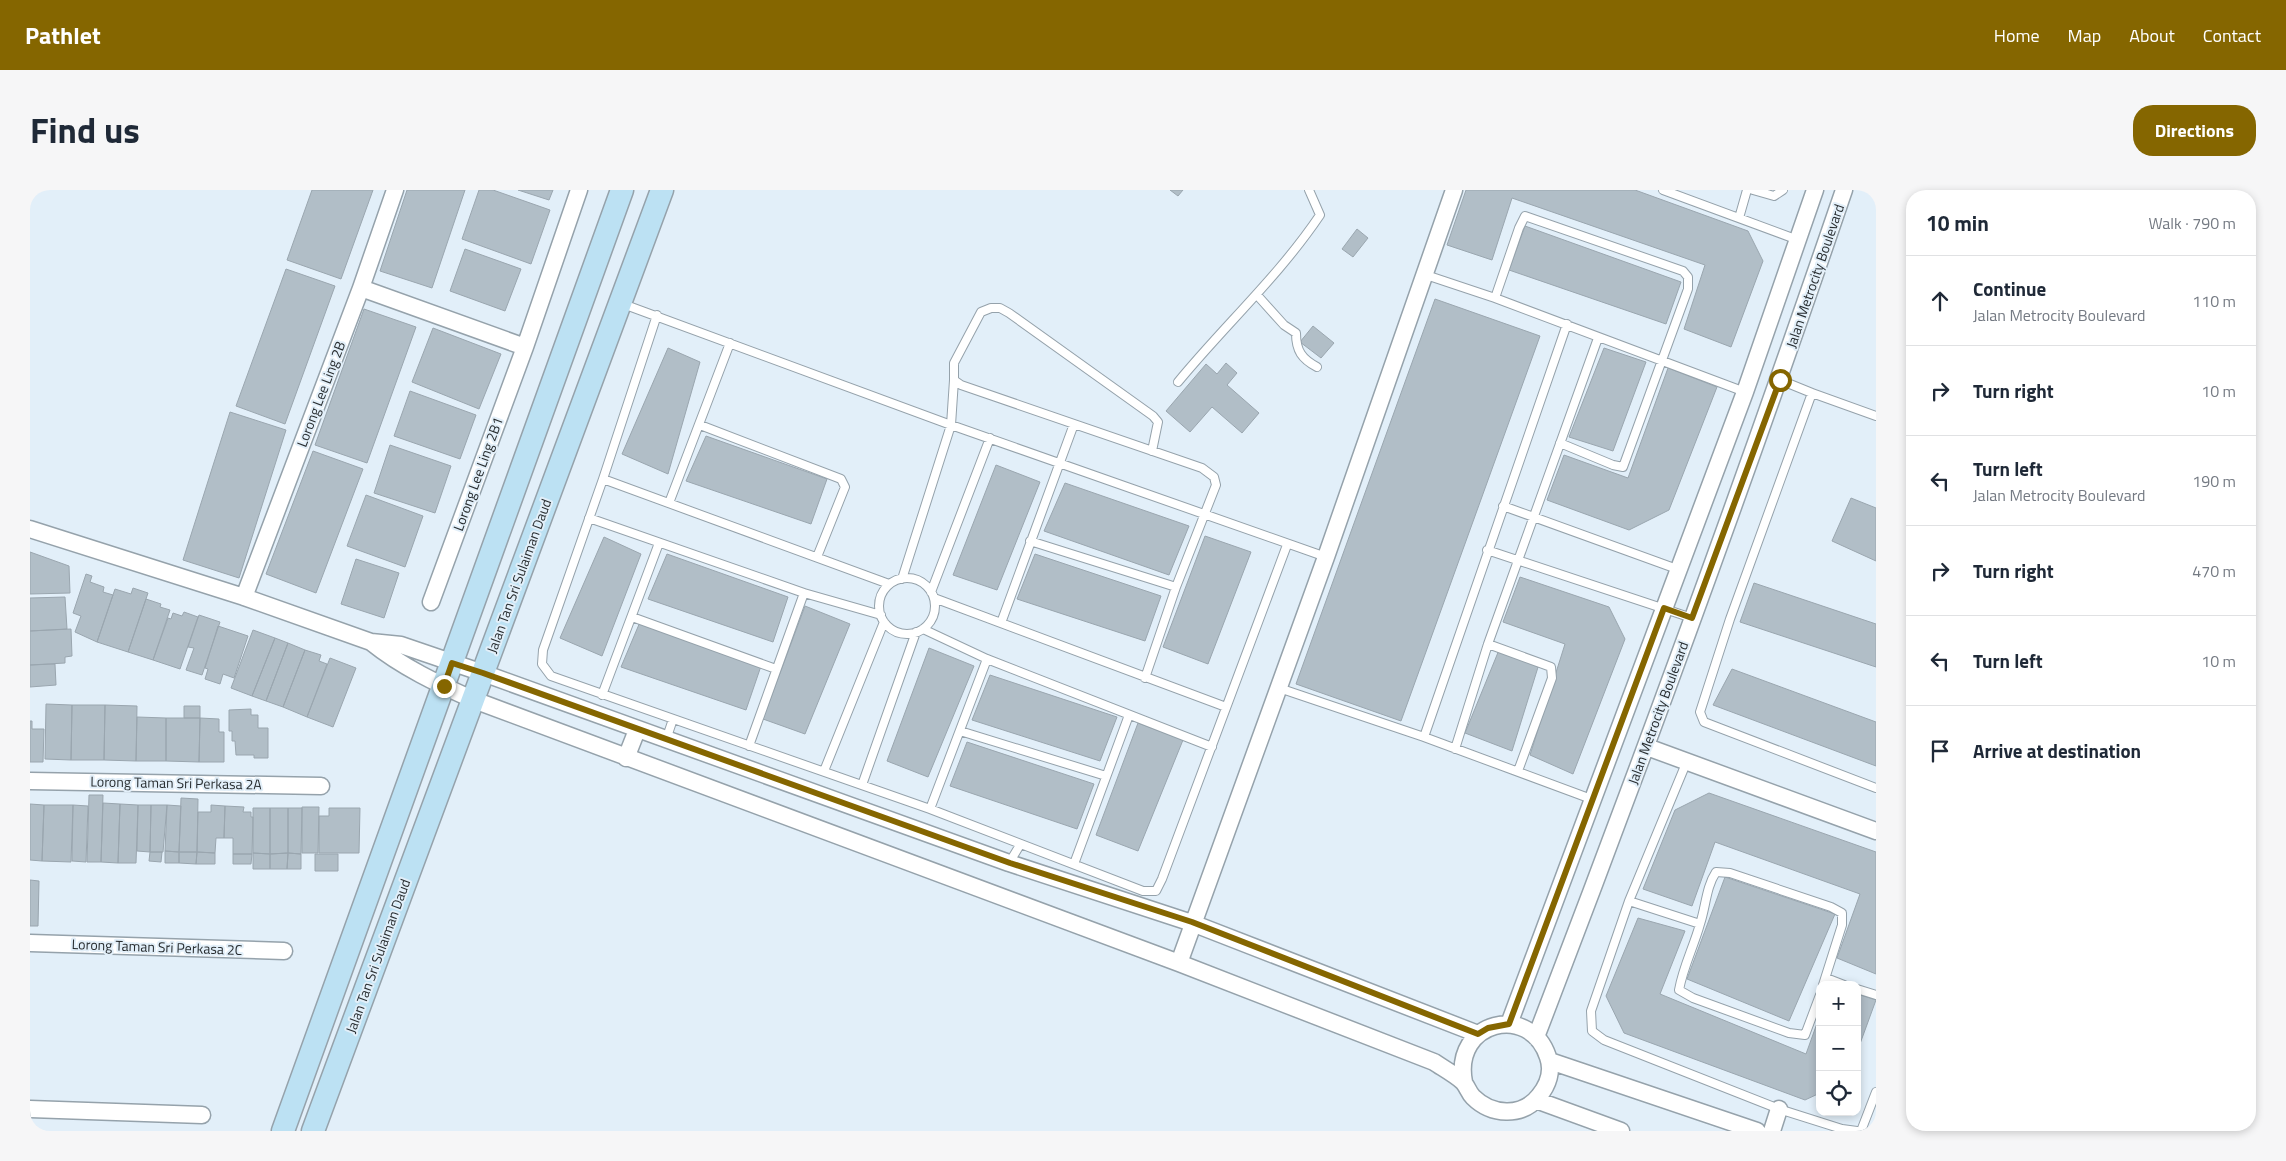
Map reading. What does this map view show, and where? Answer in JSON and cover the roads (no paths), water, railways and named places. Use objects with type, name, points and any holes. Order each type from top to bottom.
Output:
[{"type":"main road","points":[[283,1131],[622,190]]},
{"type":"main road","name":"Jalan Tan Sri Sulaiman Daud","points":[[313,1131],[662,190]]},
{"type":"street","name":"Lorong Lee Ling 2B","points":[[244,597],[361,288],[395,190]]},
{"type":"street","name":"Lorong Lee Ling 2B1","points":[[431,602],[525,347],[579,190]]},
{"type":"street","points":[[1179,963],[1192,922],[1326,557],[1423,274],[1454,190]]},
{"type":"street","name":"Jalan Metrocity Boulevard","points":[[1509,1024],[1594,800],[1677,569],[1745,392],[1815,190]]},
{"type":"street","name":"Jalan Metrocity Boulevard","points":[[1536,1037],[1648,747],[1692,618],[1780,380],[1844,190]]},
{"type":"street","points":[[361,288],[525,347]]},
{"type":"street","points":[[1775,306],[1801,316]]},
{"type":"street","points":[[30,529],[244,597],[371,642],[401,645],[483,673],[1010,863],[1192,922],[1478,1034]]},
{"type":"street","points":[[371,642],[387,655],[474,700],[1179,963],[1434,1062],[1464,1082]]},
{"type":"street","points":[[626,758],[637,730]]},
{"type":"street","points":[[1648,747],[1876,831]]},
{"type":"street","name":"Lorong Taman Sri Perkasa 2A","points":[[30,781],[321,786]]},
{"type":"street","name":"Lorong Taman Sri Perkasa 2C","points":[[30,943],[284,951]]},
{"type":"street","points":[[1509,1024],[1524,1028],[1536,1037],[1545,1048],[1550,1061],[1547,1082],[1536,1100],[1517,1110],[1496,1111],[1482,1105],[1471,1095],[1464,1082],[1463,1056],[1469,1044],[1478,1034],[1488,1028],[1509,1024]]},
{"type":"street","points":[[1550,1061],[1757,1131]]},
{"type":"street","points":[[1536,1100],[1621,1131]]},
{"type":"street","points":[[1772,1131],[1779,1108]]},
{"type":"street","points":[[30,1110],[202,1115]]},
{"type":"lane","points":[[1178,382],[1214,338],[1257,295],[1320,215],[1308,190]]},
{"type":"lane","points":[[1663,190],[1798,240]]},
{"type":"lane","points":[[1739,218],[1747,190]]},
{"type":"lane","points":[[1753,190],[1774,196],[1783,190]]},
{"type":"lane","points":[[1495,298],[1518,228],[1525,216],[1683,270],[1688,277],[1688,289],[1623,467],[1560,443]]},
{"type":"lane","points":[[1423,274],[1567,324],[1598,338],[1745,392]]},
{"type":"lane","points":[[1257,295],[1284,325],[1296,333],[1296,344],[1304,361],[1317,367]]},
{"type":"lane","points":[[619,302],[951,425],[1287,545],[1326,557]]},
{"type":"lane","points":[[902,579],[951,425],[954,364],[981,312],[991,308],[1000,308],[1153,416],[1158,422],[1157,436],[1152,451]]},
{"type":"lane","points":[[657,315],[603,479],[543,650],[542,664],[550,676],[602,695],[824,771],[1143,891],[1156,891],[1287,545]]},
{"type":"lane","points":[[1424,737],[1567,324]]},
{"type":"lane","points":[[1455,748],[1488,644],[1598,338]]},
{"type":"lane","points":[[669,503],[730,343]]},
{"type":"lane","points":[[954,380],[961,385],[1202,468],[1214,477],[1216,486],[1176,587],[1145,678]]},
{"type":"lane","points":[[1780,380],[1876,416]]},
{"type":"lane","points":[[1812,393],[1730,619],[1700,712],[1704,722],[1876,788]]},
{"type":"lane","points":[[1001,623],[1074,424]]},
{"type":"lane","points":[[700,425],[841,479],[845,487],[817,557]]},
{"type":"lane","points":[[862,785],[919,631],[933,615],[932,595],[990,438]]},
{"type":"lane","points":[[603,479],[890,584]]},
{"type":"lane","points":[[1503,506],[1677,569]]},
{"type":"lane","points":[[589,518],[882,619],[899,633],[919,631],[1212,746]]},
{"type":"lane","points":[[1030,541],[1176,587]]},
{"type":"lane","points":[[602,695],[659,542]]},
{"type":"lane","points":[[1488,550],[1692,618]]},
{"type":"lane","points":[[824,771],[882,619],[880,598],[890,584],[902,579],[919,581],[932,595],[1001,623],[1226,707]]},
{"type":"lane","points":[[749,746],[804,593]]},
{"type":"lane","points":[[632,617],[776,669]]},
{"type":"lane","points":[[1488,644],[1551,667],[1552,678],[1518,771]]},
{"type":"lane","points":[[930,810],[987,659]]},
{"type":"lane","points":[[1279,688],[1455,748],[1594,800]]},
{"type":"lane","points":[[1074,864],[1129,715]]},
{"type":"lane","points":[[666,740],[673,719]]},
{"type":"lane","points":[[960,731],[1106,776]]},
{"type":"lane","points":[[1687,762],[1629,901],[1591,1011],[1592,1031],[1604,1040],[1779,1108],[1842,1129],[1857,1131]]},
{"type":"lane","points":[[1010,863],[1020,845]]},
{"type":"lane","points":[[1816,1006],[1805,1035],[1789,1033],[1693,998],[1679,990],[1700,924],[1710,880],[1716,872],[1730,873],[1831,907],[1842,913],[1842,925],[1824,981]]},
{"type":"lane","points":[[1629,901],[1700,924]]},
{"type":"lane","points":[[1861,990],[1876,996]]},
{"type":"lane","points":[[1861,1131],[1876,1092]]}]
